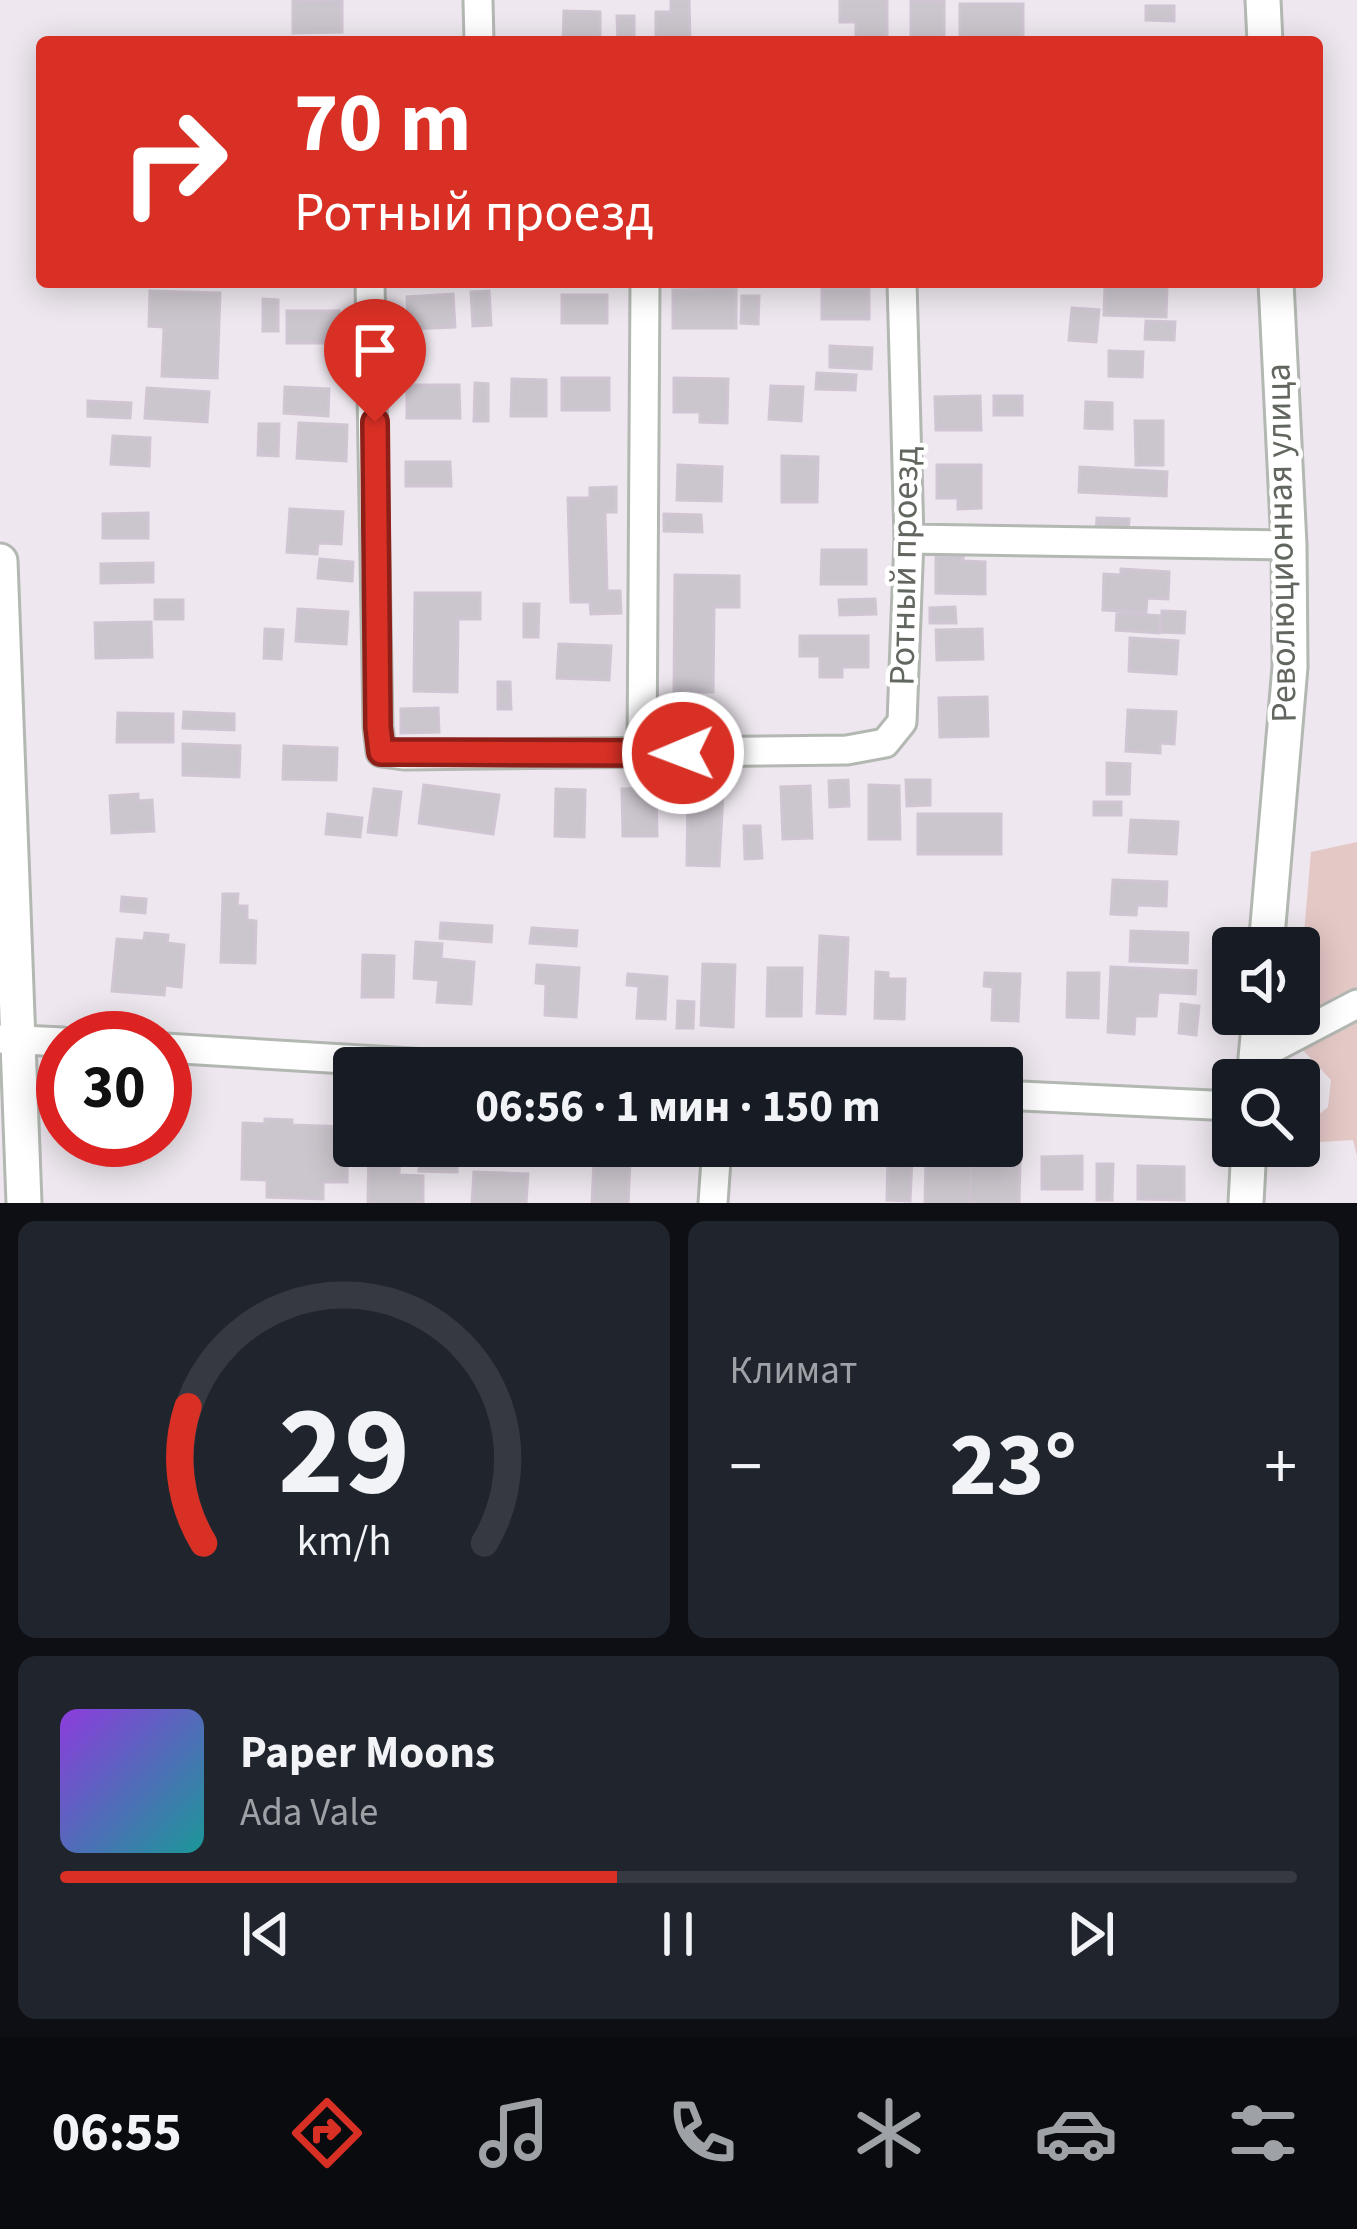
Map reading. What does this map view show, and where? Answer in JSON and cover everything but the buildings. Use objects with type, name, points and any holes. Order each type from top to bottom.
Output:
[{"type":"street","points":[[478,0],[479,36]]},
{"type":"street","points":[[1263,0],[1265,36]]},
{"type":"street","name":"Ротный проезд","points":[[370,288],[381,752],[642,753],[847,751],[885,743],[902,722],[909,539],[902,288]]},
{"type":"street","points":[[642,753],[645,288]]},
{"type":"street","name":"Революционная улица","points":[[1268,927],[1290,667],[1276,288]]},
{"type":"street","points":[[909,539],[1289,545]]},
{"type":"street","points":[[0,561],[8,1039],[24,1203]]},
{"type":"street","points":[[1269,1059],[1357,1004]]},
{"type":"street","points":[[192,1050],[333,1058]]},
{"type":"street","points":[[1023,1096],[1212,1105]]},
{"type":"street","points":[[713,1203],[716,1167]]},
{"type":"street","points":[[1246,1203],[1249,1167]]},
{"type":"shaded area","points":[[1357,842],[1357,996],[1320,1015],[1320,927],[1305,927],[1311,852]]},
{"type":"shaded area","points":[[1357,1014],[1357,1156],[1353,1140],[1320,1142],[1320,1114],[1328,1107],[1331,1080],[1320,1068],[1320,1059],[1311,1059],[1301,1048]]},
{"type":"route","points":[[375,422],[381,752],[683,753]]}]
